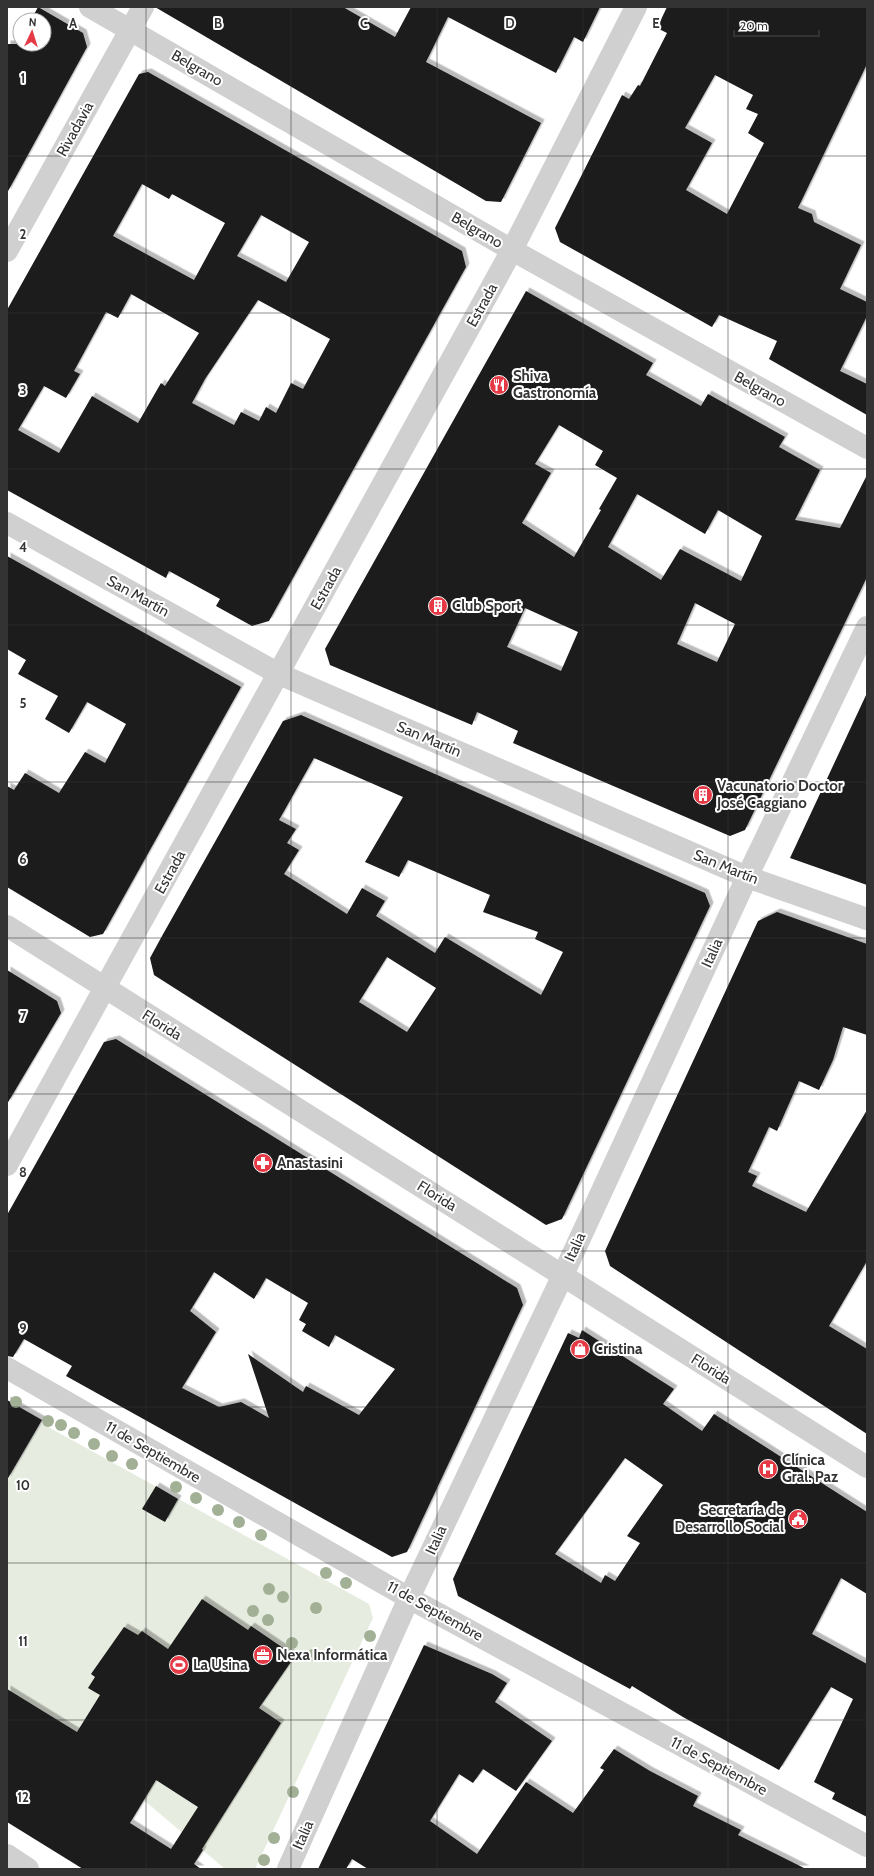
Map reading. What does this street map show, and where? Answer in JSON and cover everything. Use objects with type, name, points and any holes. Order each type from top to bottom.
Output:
[{"type":"street","name":"Belgrano","points":[[90,7],[512,250],[867,448]]},
{"type":"street","name":"Rivadavia","points":[[7,251],[143,7]]},
{"type":"street","name":"Estrada","points":[[7,1165],[512,250],[636,7]]},
{"type":"street","name":"San Martín","points":[[7,524],[279,674],[747,877],[867,919]]},
{"type":"street","name":"Italia","points":[[288,1869],[409,1598],[563,1275],[747,877],[867,627]]},
{"type":"street","name":"Florida","points":[[7,926],[867,1467]]},
{"type":"street","name":"11 de Septiembre","points":[[7,1368],[409,1598],[867,1846]]},
{"type":"street","points":[[7,1855],[28,1869]]},
{"type":"shaded area","name":"La Usina","points":[[41,1423],[369,1604],[373,1618],[255,1869],[225,1869],[105,1767],[7,1713],[7,1481]]},
{"type":"building","points":[[38,7],[47,12],[35,12]]},
{"type":"building","points":[[155,7],[343,7],[395,37],[411,7],[600,7],[583,42],[574,37],[556,73],[448,17],[426,62],[541,123],[501,202],[486,201]]},
{"type":"building","points":[[667,7],[867,7],[867,64],[798,208],[812,214],[814,222],[861,245],[840,289],[867,302],[867,316],[840,371],[867,384],[867,415],[769,359],[777,341],[719,315],[712,327],[560,242],[555,228],[622,95],[629,99],[638,85],[640,86],[667,33],[657,28]],"holes":[[[715,75],[753,95],[746,109],[758,114],[748,133],[764,143],[727,214],[686,190],[712,143],[685,128]]]},
{"type":"building","points":[[52,15],[83,33],[87,47],[7,193],[7,44],[12,44],[12,52],[52,52]]},
{"type":"building","points":[[148,72],[462,251],[466,267],[269,621],[252,626],[216,606],[220,599],[169,571],[166,578],[7,490],[7,310],[139,74]],"holes":[[[142,184],[169,199],[172,194],[225,223],[194,280],[113,236]],[[261,215],[309,242],[286,282],[237,256]],[[131,294],[199,333],[165,386],[161,383],[138,423],[92,396],[59,453],[18,430],[44,386],[66,398],[80,374],[74,371],[106,312],[118,318]],[[258,300],[330,339],[303,389],[291,383],[276,413],[266,407],[259,421],[241,412],[234,425],[192,403],[205,379]]]},
{"type":"building","points":[[526,291],[653,363],[646,375],[701,406],[708,394],[785,437],[779,447],[820,470],[795,520],[840,528],[867,475],[867,577],[745,830],[730,836],[513,743],[518,731],[477,712],[472,725],[330,665],[325,649]],"holes":[[[559,425],[603,451],[595,465],[617,478],[599,509],[601,510],[574,557],[522,523],[551,473],[535,464]],[[637,494],[705,534],[718,510],[762,536],[741,581],[680,549],[661,580],[608,547]],[[695,603],[735,624],[717,662],[677,644]],[[525,608],[578,632],[561,671],[507,647]]]},
{"type":"building","points":[[7,556],[241,687],[103,934],[90,937],[7,887],[7,786],[14,790],[25,773],[59,793],[85,752],[105,763],[126,724],[87,702],[69,733],[45,719],[58,696],[18,674],[26,660],[7,649]]},
{"type":"building","points":[[867,693],[867,885],[790,858]]},
{"type":"building","points":[[301,715],[705,893],[710,906],[562,1219],[546,1225],[154,975],[150,958],[283,721]],"holes":[[[314,758],[403,797],[365,862],[399,877],[408,860],[490,895],[483,912],[538,932],[535,939],[563,952],[541,995],[445,937],[435,953],[376,916],[385,901],[362,888],[347,914],[284,874],[299,850],[287,843],[296,829],[279,820]],[[387,957],[436,988],[407,1032],[359,1002]]]},
{"type":"building","points":[[777,912],[867,944],[867,1035],[843,1027],[833,1060],[819,1090],[799,1081],[777,1131],[769,1127],[748,1172],[757,1176],[752,1186],[806,1212],[867,1110],[867,1261],[829,1326],[867,1349],[867,1434],[610,1266],[605,1251],[758,921]]},
{"type":"building","points":[[7,970],[57,1001],[61,1013],[7,1104]]},
{"type":"building","points":[[116,1039],[517,1288],[523,1305],[407,1552],[392,1557],[66,1376],[72,1366],[24,1339],[13,1357],[7,1356],[7,1215],[104,1042]],"holes":[[[214,1272],[254,1299],[266,1278],[308,1303],[299,1320],[306,1324],[302,1331],[329,1347],[335,1335],[395,1369],[359,1415],[306,1386],[303,1392],[248,1354],[269,1418],[241,1402],[219,1407],[182,1388],[216,1332],[190,1311]]]},
{"type":"building","points":[[582,1330],[674,1389],[663,1404],[702,1431],[714,1414],[867,1512],[867,1594],[841,1578],[812,1634],[867,1664],[867,1817],[832,1799],[835,1793],[814,1782],[853,1699],[831,1687],[779,1770],[683,1717],[632,1686],[630,1689],[458,1596],[453,1579],[518,1439],[568,1333],[579,1338]],"holes":[[[625,1458],[663,1485],[627,1536],[640,1543],[615,1581],[605,1575],[601,1583],[555,1554]]]},
{"type":"building","points":[[7,1400],[42,1420],[7,1480]]},
{"type":"building","points":[[156,1486],[178,1499],[165,1522],[142,1509]]},
{"type":"building","points":[[202,1599],[248,1630],[251,1626],[295,1656],[259,1708],[281,1723],[202,1849],[203,1850],[194,1864],[201,1869],[83,1869],[7,1822],[7,1689],[77,1732],[100,1695],[88,1688],[95,1677],[91,1674],[124,1627],[138,1635],[142,1631],[168,1649]],"holes":[[[156,1780],[198,1807],[171,1849],[130,1823]]]},
{"type":"building","points":[[424,1645],[492,1674],[507,1683],[495,1702],[552,1741],[516,1791],[483,1769],[473,1783],[459,1774],[430,1821],[477,1854],[526,1782],[573,1813],[604,1770],[600,1768],[614,1749],[650,1771],[698,1796],[693,1806],[741,1830],[738,1835],[806,1869],[368,1869],[352,1859],[346,1869],[318,1869]]},
{"type":"place","name":"Shiva Gastronomía","points":[[499,385]]},
{"type":"place","name":"Club Sport","points":[[438,606]]},
{"type":"place","name":"Vacunatorio Doctor José Caggiano","points":[[703,795]]},
{"type":"place","name":"Anastasini","points":[[263,1163]]},
{"type":"place","name":"Cristina","points":[[580,1349]]},
{"type":"place","name":"Clínica Gral. Paz","points":[[768,1469]]},
{"type":"place","name":"Secretaría de Desarrollo Social","points":[[798,1519]]},
{"type":"place","name":"Nexa Informática","points":[[263,1655]]},
{"type":"place","name":"La Usina","points":[[179,1665]]}]
